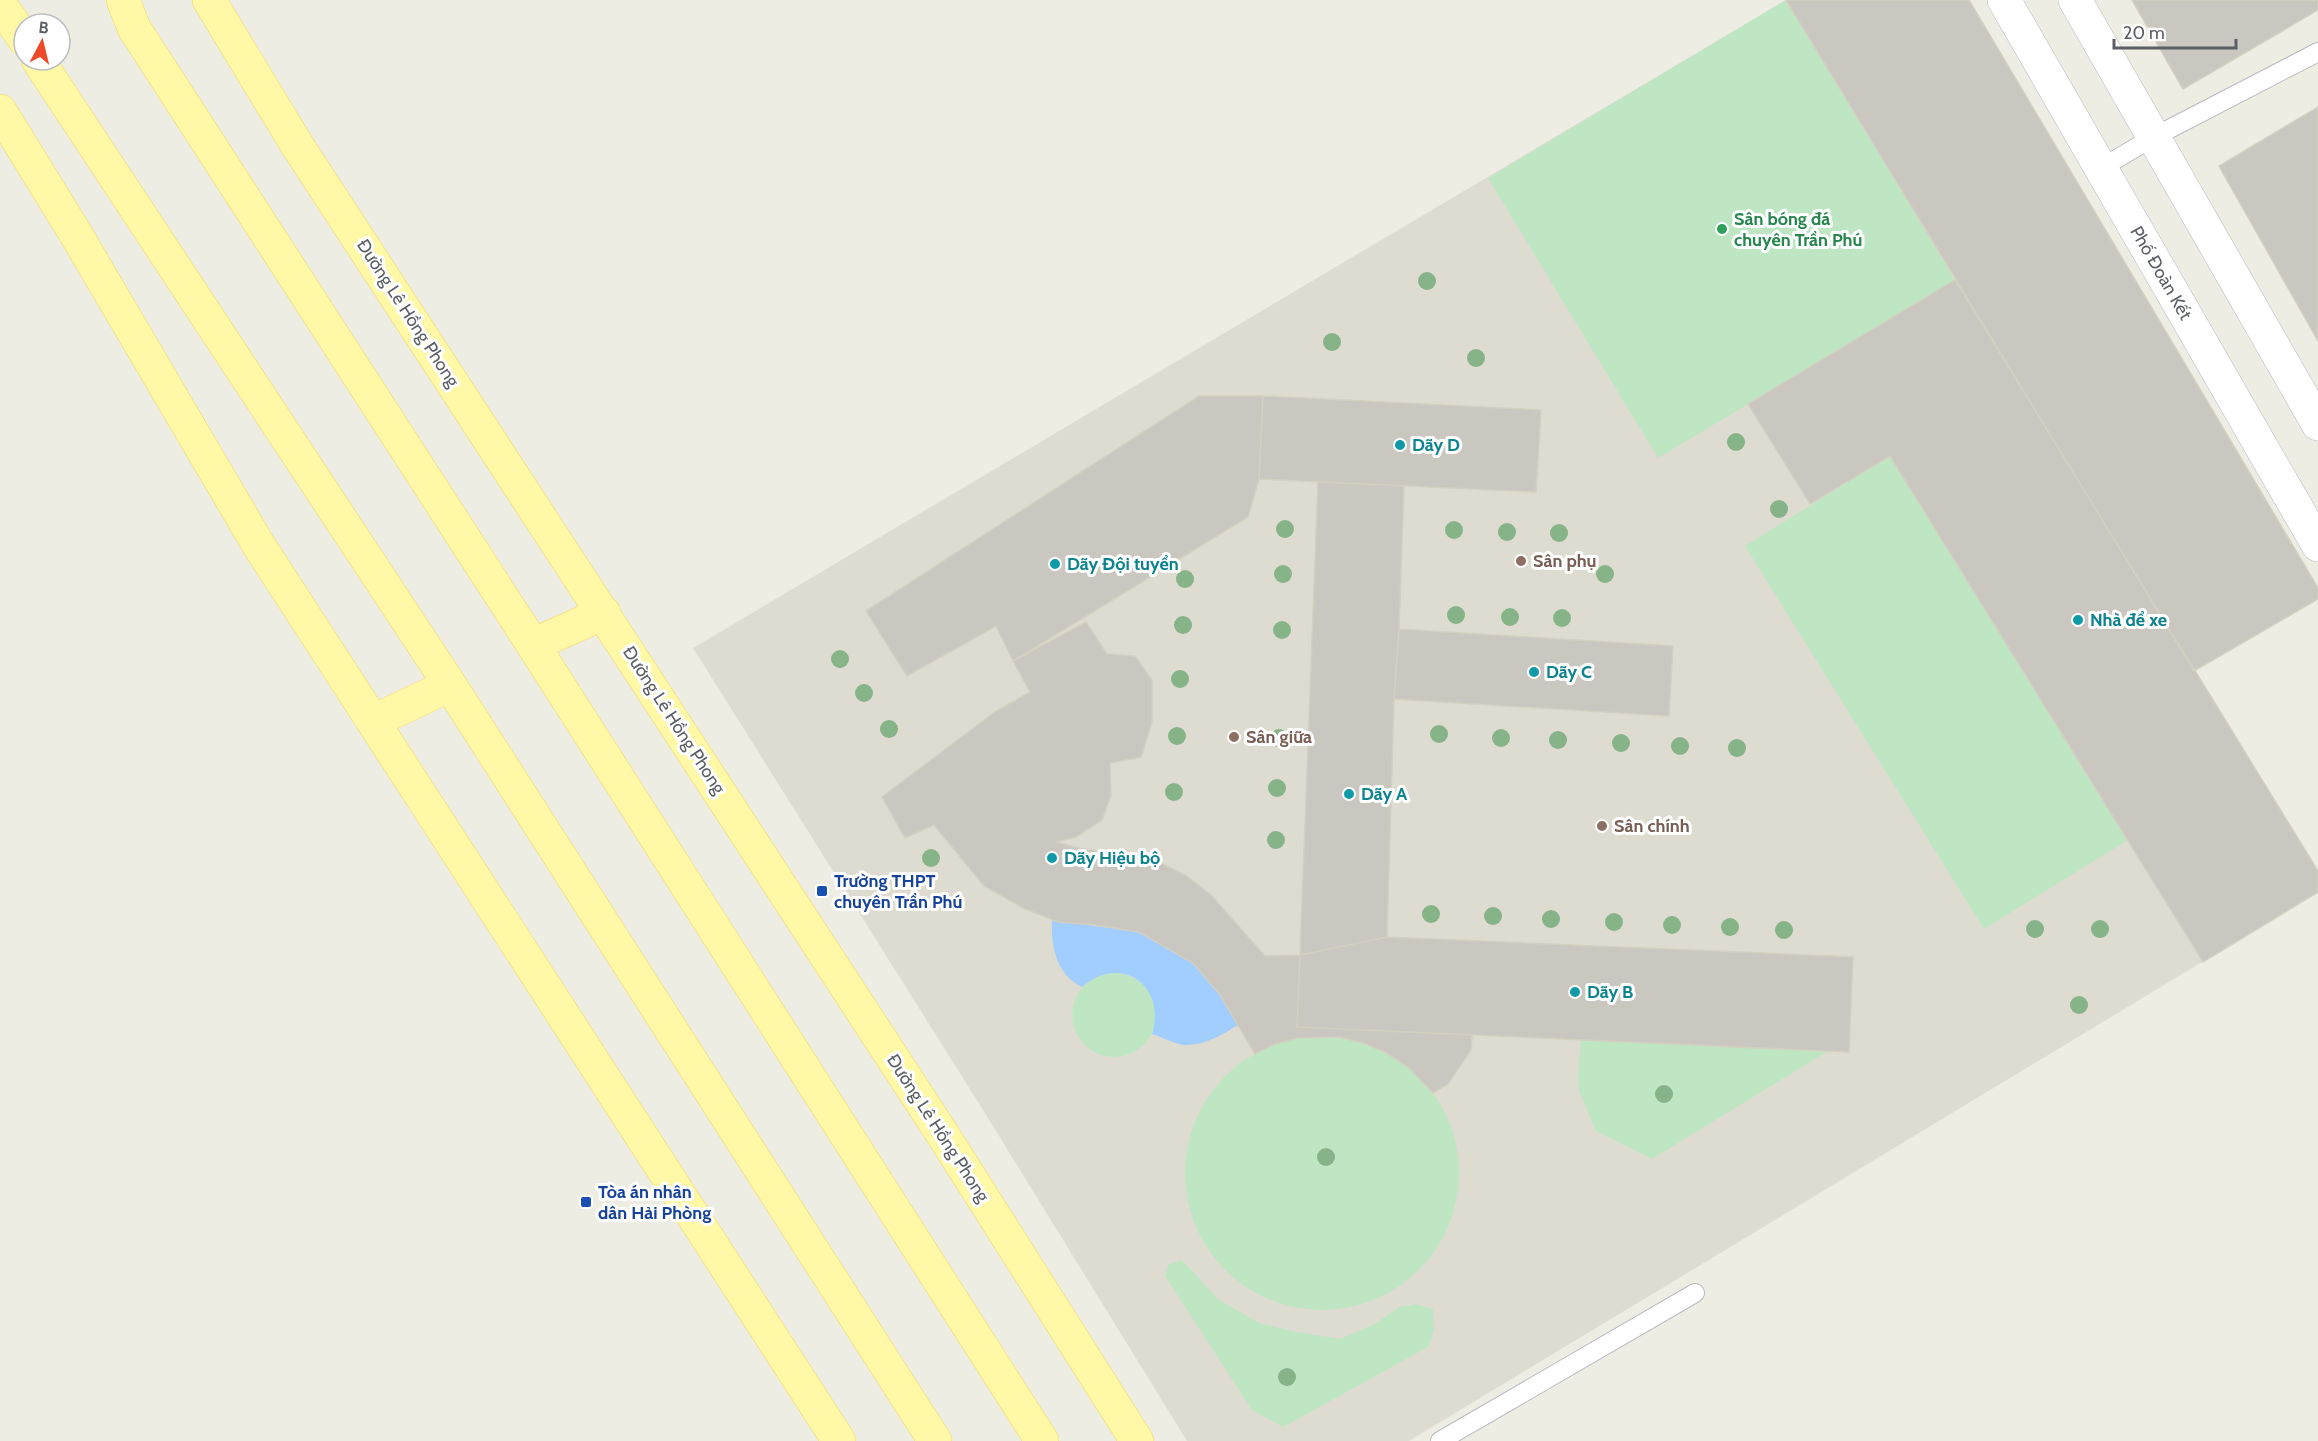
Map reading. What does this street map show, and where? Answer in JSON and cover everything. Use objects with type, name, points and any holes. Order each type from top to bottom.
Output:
[{"type":"main road","points":[[123,0],[134,28],[533,645],[1042,1441]]},
{"type":"main road","name":"Đường Lê Hồng Phong","points":[[209,0],[304,155],[930,1115],[1137,1441]]},
{"type":"main road","points":[[0,4],[12,22]]},
{"type":"main road","points":[[46,72],[450,685],[935,1441]]},
{"type":"main road","points":[[0,111],[74,231],[258,544],[839,1441]]},
{"type":"main road","points":[[533,645],[604,613]]},
{"type":"main road","points":[[374,722],[450,685]]},
{"type":"street","name":"Phố Đoàn Kết","points":[[2004,0],[2318,545]]},
{"type":"street","points":[[2074,0],[2318,424]]},
{"type":"lane","points":[[2101,168],[2152,138],[2318,52]]},
{"type":"lane","points":[[1440,1441],[1695,1293]]},
{"type":"shaded area","points":[[1786,0],[2318,871],[2318,892],[1409,1441],[1187,1441],[983,1110],[693,648]]},
{"type":"green space","name":"Sân bóng đá chuyên Trần Phú","points":[[1786,0],[1955,280],[1658,458],[1488,178]]},
{"type":"green space","points":[[1890,456],[2128,840],[1984,929],[1745,546]]},
{"type":"green space","points":[[1114,973],[1130,976],[1144,985],[1153,999],[1156,1015],[1153,1031],[1144,1045],[1130,1054],[1114,1057],[1098,1054],[1084,1045],[1075,1031],[1072,1015],[1075,999],[1084,985],[1098,976]]},
{"type":"green space","points":[[1322,1036],[1362,1042],[1398,1059],[1419,1076],[1436,1097],[1453,1133],[1459,1173],[1453,1213],[1436,1249],[1419,1270],[1398,1287],[1362,1304],[1322,1310],[1282,1304],[1246,1287],[1225,1270],[1208,1249],[1191,1213],[1185,1173],[1191,1133],[1208,1097],[1225,1076],[1246,1059],[1282,1042]]},
{"type":"green space","points":[[1581,1040],[1828,1051],[1652,1159],[1596,1131],[1579,1091]]},
{"type":"green space","points":[[1182,1260],[1218,1299],[1259,1323],[1340,1339],[1375,1324],[1399,1307],[1415,1304],[1433,1309],[1434,1331],[1428,1347],[1283,1427],[1252,1410],[1165,1276],[1169,1264]]},
{"type":"water","points":[[1052,920],[1139,932],[1193,963],[1220,995],[1238,1025],[1212,1039],[1191,1045],[1176,1043],[1152,1034],[1155,1017],[1153,1002],[1147,989],[1137,980],[1125,974],[1112,973],[1097,977],[1082,987],[1073,981],[1066,975],[1057,959],[1054,950]]},
{"type":"building","points":[[1786,0],[1969,0],[2318,588],[2318,599],[2194,671]]},
{"type":"building","points":[[2132,0],[2318,0],[2318,10],[2183,89]]},
{"type":"building","points":[[2318,107],[2318,341],[2219,166]]},
{"type":"building","name":"Nhà để xe","points":[[1955,280],[2318,871],[2318,892],[2203,962],[1890,456],[1810,504],[1748,404]]},
{"type":"building","name":"Dãy Đội tuyển","points":[[1199,396],[1263,396],[1259,479],[1248,517],[1013,661],[996,626],[907,676],[866,611]]},
{"type":"building","name":"Dãy D","points":[[1263,396],[1541,410],[1536,492],[1259,479]]},
{"type":"building","name":"Dãy A","points":[[1318,482],[1404,486],[1399,629],[1394,699],[1387,937],[1300,955]]},
{"type":"building","name":"Dãy Hiệu bộ","points":[[1086,622],[1107,654],[1135,656],[1152,680],[1152,722],[1141,757],[1110,763],[1111,795],[1102,820],[1076,837],[1057,842],[1078,848],[1153,859],[1185,875],[1211,895],[1265,956],[1300,955],[1297,1027],[1472,1035],[1471,1050],[1448,1084],[1433,1093],[1408,1067],[1385,1052],[1339,1037],[1298,1038],[1275,1044],[1255,1054],[1220,995],[1193,963],[1139,932],[1058,922],[1023,908],[984,886],[934,825],[905,838],[882,797],[995,712],[1030,692],[1013,661]]},
{"type":"building","name":"Dãy C","points":[[1399,629],[1673,646],[1669,716],[1394,699]]},
{"type":"building","name":"Dãy B","points":[[1387,937],[1853,957],[1849,1052],[1297,1027],[1300,955]]},
{"type":"place","name":"Sân bóng đá chuyên Trần Phú","points":[[1722,229]]},
{"type":"place","name":"Dãy D","points":[[1400,445]]},
{"type":"place","name":"Sân phụ","points":[[1521,561]]},
{"type":"place","name":"Dãy Đội tuyển","points":[[1055,564]]},
{"type":"place","name":"Nhà để xe","points":[[2078,620]]},
{"type":"place","name":"Dãy C","points":[[1534,672]]},
{"type":"place","name":"Sân giữa","points":[[1234,737]]},
{"type":"place","name":"Dãy A","points":[[1349,794]]},
{"type":"place","name":"Sân chính","points":[[1602,826]]},
{"type":"place","name":"Dãy Hiệu bộ","points":[[1052,858]]},
{"type":"place","name":"Trường THPT chuyên Trần Phú","points":[[822,891]]},
{"type":"place","name":"Dãy B","points":[[1575,992]]},
{"type":"place","name":"Tòa án nhân dân Hải Phòng","points":[[586,1202]]}]
